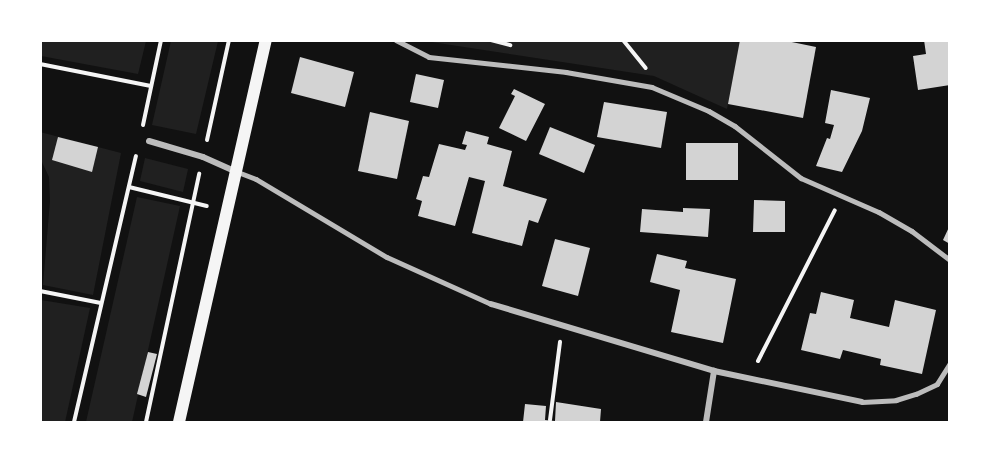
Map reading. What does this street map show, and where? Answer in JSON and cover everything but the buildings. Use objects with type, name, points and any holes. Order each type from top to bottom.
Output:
[{"type":"main road","points":[[178,423],[266,40]]},
{"type":"street","points":[[149,141],[203,157],[235,171]]},
{"type":"street","points":[[491,304],[714,371],[862,402]]},
{"type":"street","points":[[706,423],[714,371]]},
{"type":"lane","points":[[396,40],[429,57],[566,72],[652,87],[709,111],[735,126],[801,178],[879,212],[912,231],[950,260]]},
{"type":"lane","points":[[235,171],[256,179],[387,257],[491,304]]},
{"type":"lane","points":[[862,402],[896,400],[916,394],[937,384],[950,363]]},
{"type":"path","points":[[143,124],[161,40]]},
{"type":"path","points":[[146,423],[229,40]]},
{"type":"path","points":[[623,40],[654,76],[652,87]]},
{"type":"path","points":[[40,64],[151,86]]},
{"type":"path","points":[[74,423],[136,156]]},
{"type":"path","points":[[40,183],[40,206]]},
{"type":"path","points":[[129,187],[193,203]]},
{"type":"path","points":[[750,378],[789,295],[842,196]]},
{"type":"path","points":[[40,291],[101,303]]},
{"type":"path","points":[[550,420],[562,324]]},
{"type":"shaded area","points":[[40,41],[146,41],[138,74],[41,56]]},
{"type":"shaded area","points":[[171,41],[218,41],[196,134],[152,125]]},
{"type":"shaded area","points":[[425,41],[740,41],[727,109],[654,76]]},
{"type":"shaded area","points":[[40,132],[121,153],[93,295],[43,285],[50,201],[49,177],[41,160]]},
{"type":"shaded area","points":[[145,158],[188,169],[183,192],[140,181]]},
{"type":"shaded area","points":[[137,197],[180,206],[132,422],[86,422]]},
{"type":"shaded area","points":[[41,300],[90,308],[65,422],[41,422]]}]
